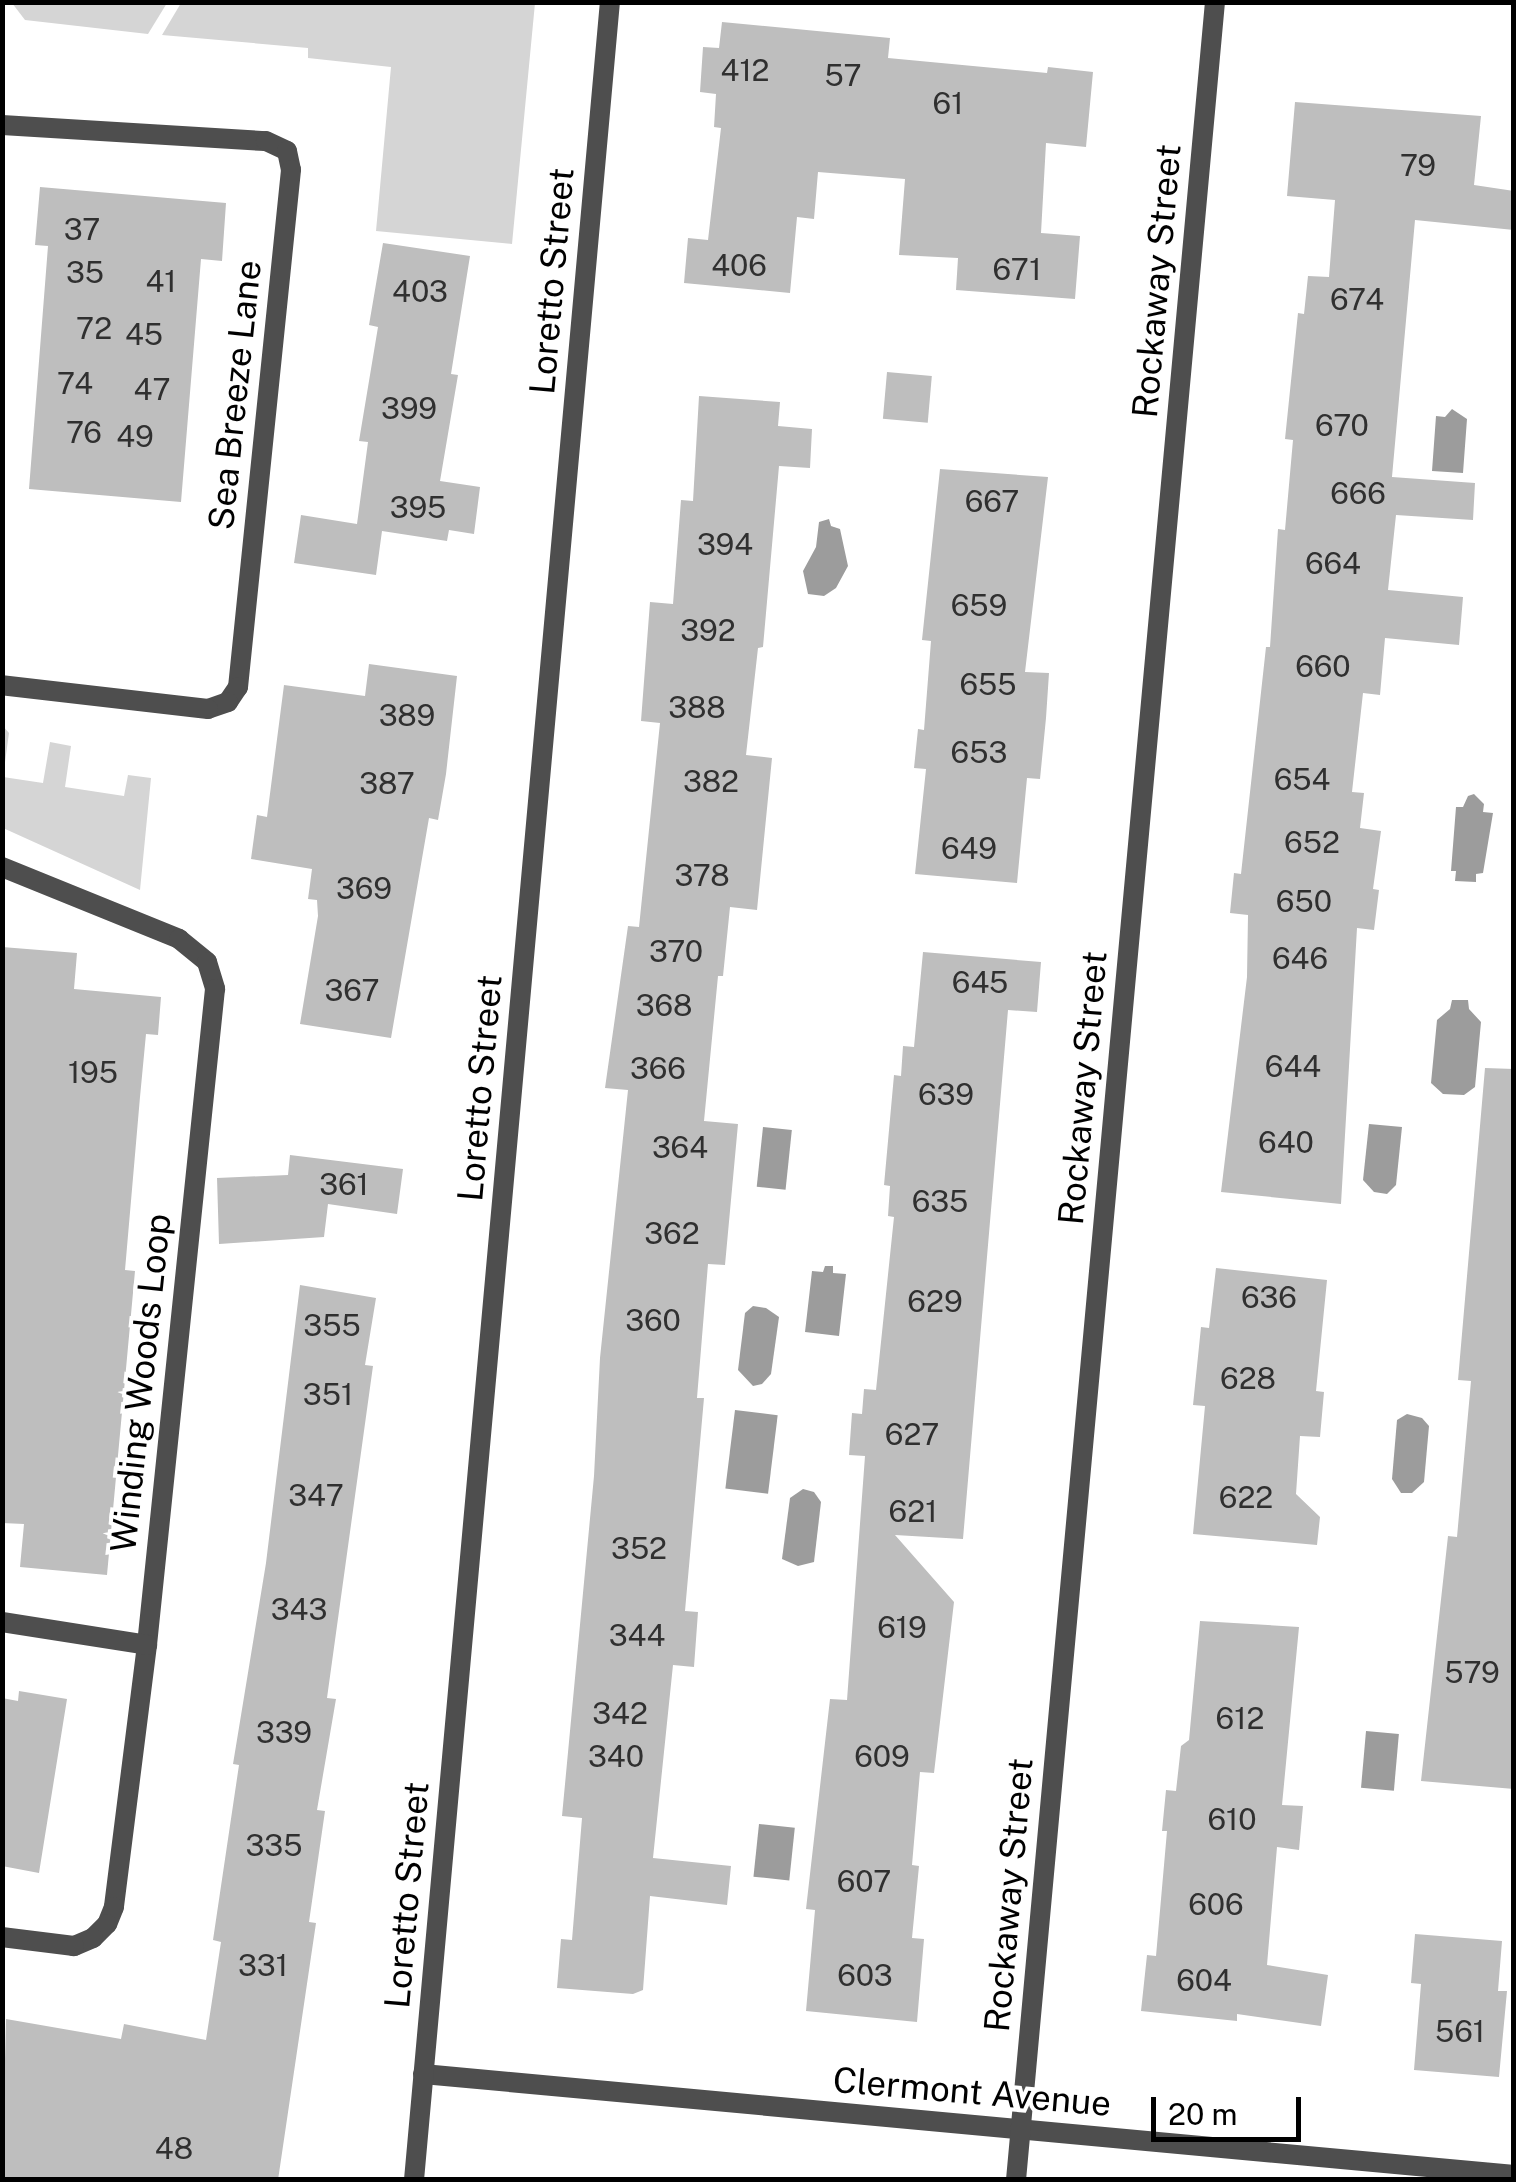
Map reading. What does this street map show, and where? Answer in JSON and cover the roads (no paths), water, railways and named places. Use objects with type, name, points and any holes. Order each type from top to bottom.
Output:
[{"type":"street","name":"Loretto Street","points":[[414,2180],[610,2]]},
{"type":"street","name":"Rockaway Street","points":[[1016,2180],[1216,2]]},
{"type":"street","name":"Sea Breeze Lane","points":[[2,124],[266,141],[286,151],[291,170],[238,687],[228,702],[208,709],[2,685]]},
{"type":"street","name":"Winding Woods Loop","points":[[2,866],[179,940],[207,962],[215,989],[147,1645],[114,1908],[93,1938],[74,1946],[2,1937]]},
{"type":"street","points":[[2,1622],[147,1645]]},
{"type":"street","name":"Clermont Avenue","points":[[424,2074],[1514,2175]]}]
